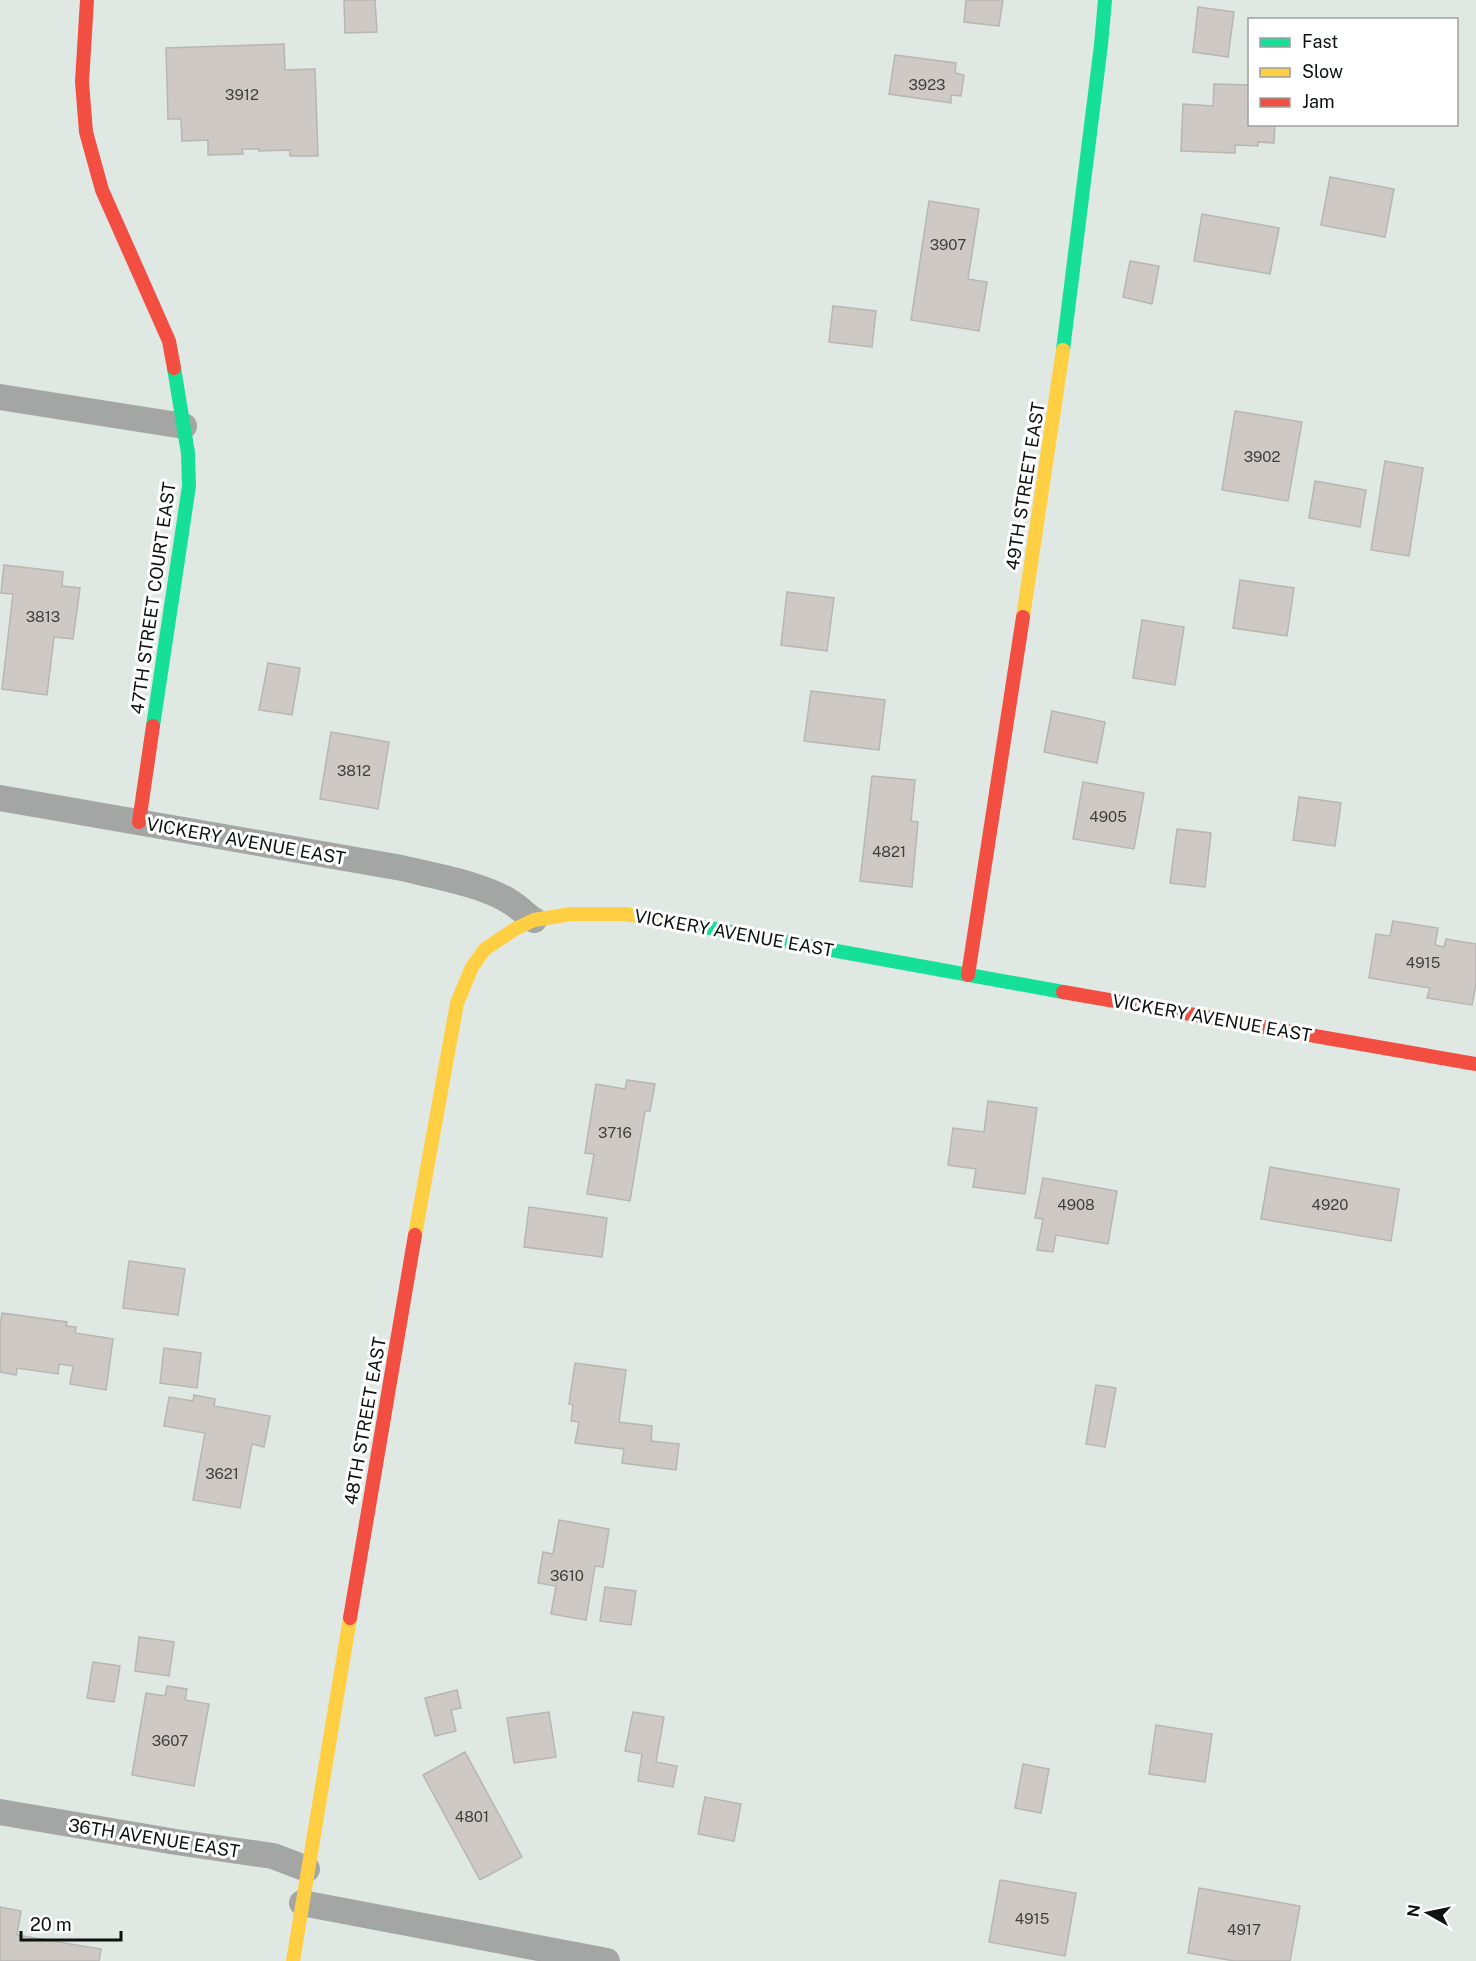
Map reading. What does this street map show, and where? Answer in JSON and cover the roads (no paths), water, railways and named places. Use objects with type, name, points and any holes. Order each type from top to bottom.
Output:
[{"type":"street","name":"47TH STREET COURT EAST","points":[[87,0],[84,15],[82,82],[86,132],[102,190],[169,340],[188,453],[189,486],[139,822]]},
{"type":"street","name":"49TH STREET EAST","points":[[968,975],[1055,411],[1105,0]]},
{"type":"street","points":[[0,397],[184,426]]},
{"type":"street","name":"VICKERY AVENUE EAST","points":[[0,798],[402,868],[457,881],[511,902],[534,920],[571,914],[624,914],[656,918],[1476,1064]]},
{"type":"street","name":"48TH STREET EAST","points":[[293,1961],[438,1097],[457,1003],[472,967],[485,949],[508,933],[534,920]]},
{"type":"street","name":"36TH AVENUE EAST","points":[[0,1812],[273,1856],[307,1869]]},
{"type":"street","points":[[302,1903],[607,1961]]}]
